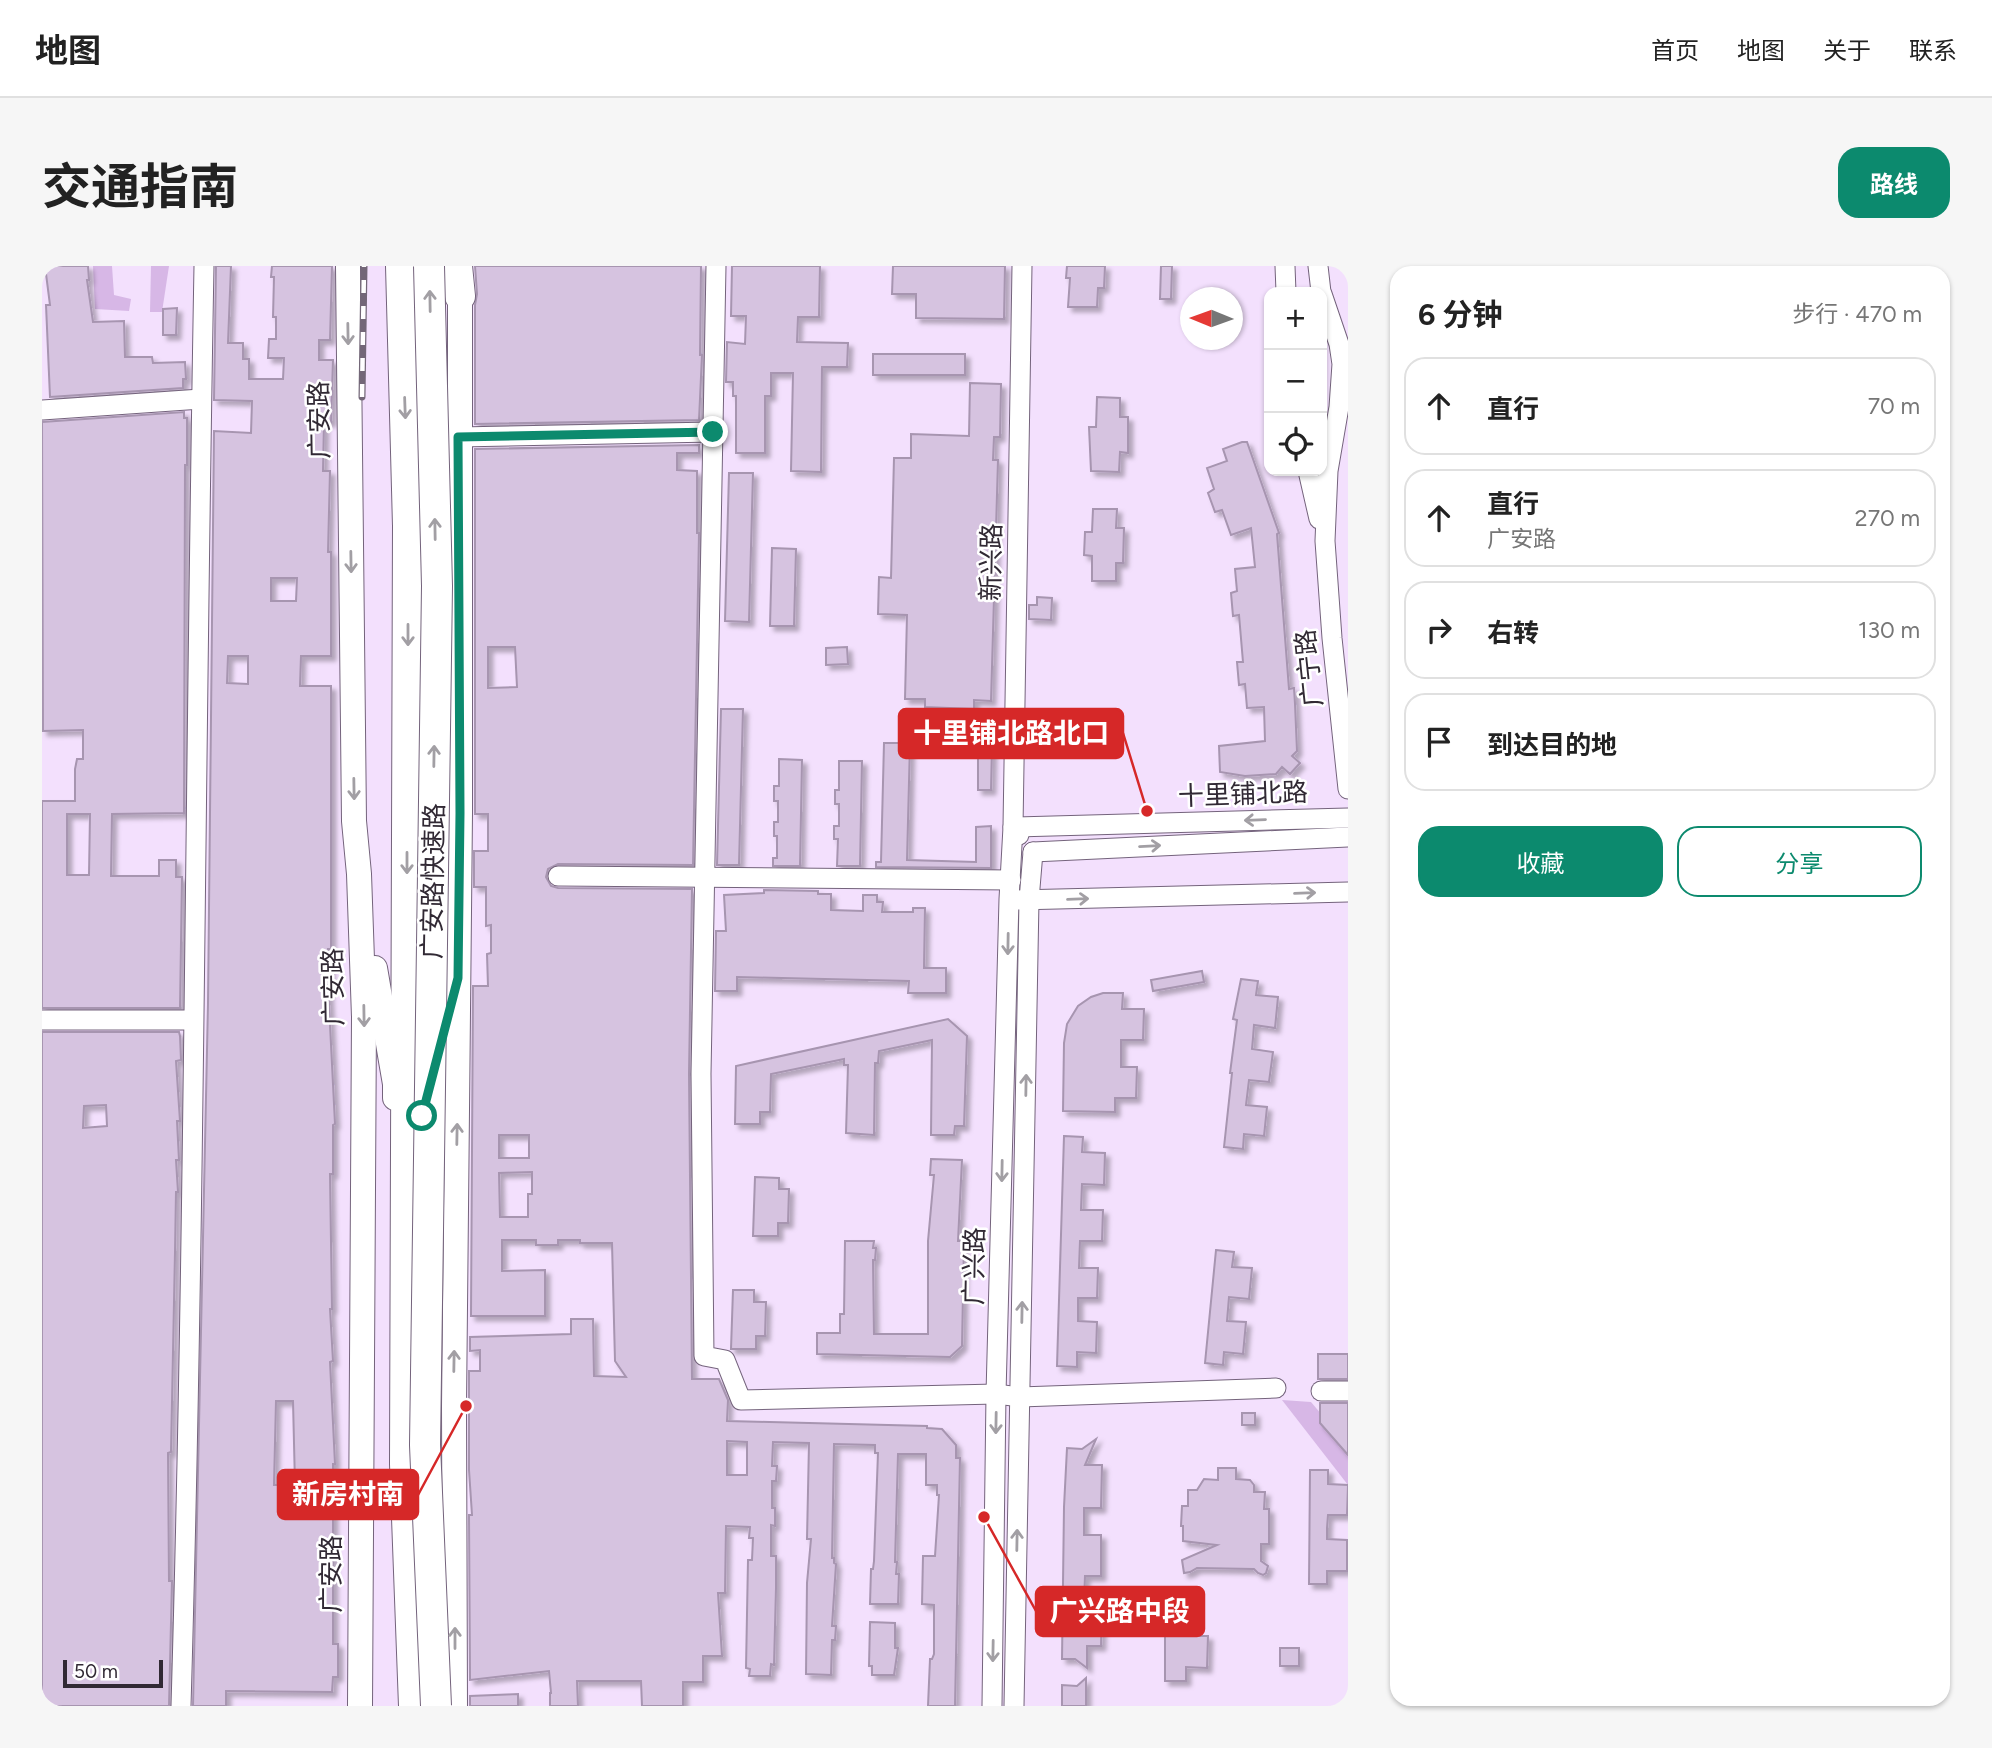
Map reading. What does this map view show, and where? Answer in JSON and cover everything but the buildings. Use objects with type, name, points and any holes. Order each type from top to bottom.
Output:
[{"type":"highway","name":"广安路快速路","points":[[401,266],[408,526],[405,1464],[414,1706]]},
{"type":"highway","name":"广安路快速路","points":[[429,266],[437,586],[425,1445],[436,1706]]},
{"type":"highway","points":[[458,266],[460,296]]},
{"type":"main road","name":"广安路","points":[[348,266],[354,821],[359,874],[364,1017],[360,1706]]},
{"type":"main road","points":[[455,1706],[460,296]]},
{"type":"main road","points":[[359,874],[395,1084],[400,1706]]},
{"type":"main road","points":[[420,1706],[422,1116],[458,978]]},
{"type":"main road","points":[[421,1337],[455,1281]]},
{"type":"street","points":[[181,1706],[190,1417],[204,266]]},
{"type":"street","points":[[716,266],[701,1074],[704,1356],[725,1360],[741,1400],[996,1394],[1020,1397],[1276,1388]]},
{"type":"street","name":"新兴路","points":[[1013,827],[1022,266]]},
{"type":"street","points":[[1285,266],[1286,287]]},
{"type":"street","name":"广宁路","points":[[1318,266],[1321,287]]},
{"type":"street","name":"广宁路","points":[[1327,308],[1339,344],[1342,364],[1339,407],[1328,471],[1325,541],[1348,789]]},
{"type":"street","points":[[42,410],[201,399]]},
{"type":"street","points":[[458,437],[713,432]]},
{"type":"street","name":"广宁路","points":[[1309,476],[1325,541]]},
{"type":"street","name":"十里铺北路","points":[[1013,827],[1348,817]]},
{"type":"street","points":[[1013,827],[1033,852]]},
{"type":"street","name":"广兴路","points":[[1013,827],[1016,893],[1020,1397],[1014,1706]]},
{"type":"street","name":"十里铺北路","points":[[1033,852],[1348,837]]},
{"type":"street","name":"广兴路","points":[[992,1706],[996,1394],[1016,893],[1033,852]]},
{"type":"street","points":[[558,876],[704,878],[1016,893],[1348,892]]},
{"type":"street","points":[[42,1020],[193,1020]]},
{"type":"street","points":[[1321,1391],[1348,1391]]},
{"type":"shaded area","points":[[93,266],[112,266],[114,295],[131,299],[129,311],[95,309]]},
{"type":"shaded area","points":[[151,266],[169,266],[162,312],[150,312]]},
{"type":"shaded area","points":[[1282,1400],[1311,1402],[1348,1446],[1348,1485]]},
{"type":"railway","points":[[362,397],[364,266]]},
{"type":"place","name":"十里铺北路北口","points":[[1147,811]]},
{"type":"place","name":"新房村南","points":[[466,1406]]},
{"type":"place","name":"广兴路中段","points":[[984,1517]]},
{"type":"route","points":[[422,1116],[458,978],[458,437],[713,432]]}]
